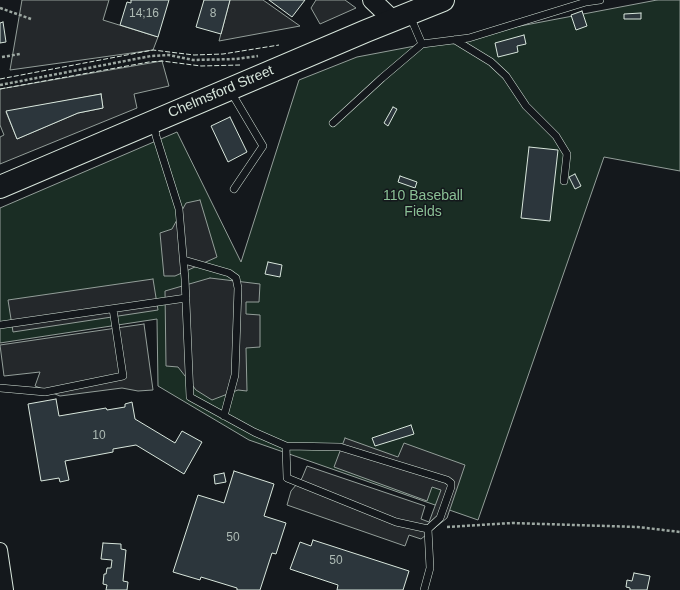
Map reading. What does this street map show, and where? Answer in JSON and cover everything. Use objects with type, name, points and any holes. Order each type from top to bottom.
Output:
[{"type":"main road","name":"Chelmsford Street","points":[[0,187],[154,120],[443,0]]},
{"type":"street","points":[[372,0],[401,17]]},
{"type":"street","points":[[0,550],[6,590]]},
{"type":"lane","points":[[333,123],[422,44],[469,38],[586,2],[600,0]]},
{"type":"lane","points":[[401,17],[422,44]]},
{"type":"lane","points":[[455,40],[491,62],[506,76],[526,106],[556,136],[567,154],[564,181]]},
{"type":"lane","points":[[228,89],[263,146],[234,189]]},
{"type":"lane","points":[[154,120],[156,136],[179,209],[184,260],[190,398],[254,432],[286,446],[340,447],[447,480],[451,483],[452,487],[440,518],[428,529]]},
{"type":"lane","points":[[184,260],[229,273],[236,278],[238,288],[235,375],[224,416]]},
{"type":"lane","points":[[0,325],[186,298]]},
{"type":"lane","points":[[0,388],[45,392],[123,376],[113,309]]},
{"type":"lane","points":[[286,446],[287,478],[396,522],[428,529]]},
{"type":"lane","points":[[424,590],[430,568],[428,529]]},
{"type":"path","points":[[0,8],[31,19]]},
{"type":"path","points":[[2,57],[20,54]]},
{"type":"path","points":[[0,85],[151,56],[169,55],[193,60],[236,59],[266,55]]},
{"type":"path","points":[[428,529],[512,523],[638,527],[680,532]]},
{"type":"green space","name":"110 Baseball Fields","points":[[657,0],[680,0],[680,171],[604,157],[478,520],[249,440],[158,386],[157,319],[0,343],[0,208],[177,132],[241,262],[299,80],[357,57]]},
{"type":"shaded area","points":[[22,0],[109,0],[103,20],[158,37],[153,50],[10,70]]},
{"type":"shaded area","points":[[230,0],[263,0],[300,26],[219,41]]},
{"type":"shaded area","points":[[316,0],[345,0],[356,8],[320,24],[311,8]]},
{"type":"shaded area","points":[[162,61],[169,86],[134,94],[137,108],[0,164],[0,137],[4,135],[0,125],[0,89]],"holes":[[[101,94],[103,108],[78,113],[17,139],[6,112]]]},
{"type":"shaded area","points":[[200,200],[217,257],[175,276],[164,276],[160,233],[172,229],[186,203]]},
{"type":"shaded area","points":[[210,278],[260,284],[259,302],[246,302],[246,314],[260,315],[260,347],[246,348],[247,391],[238,390],[212,400],[196,390],[178,367],[166,366],[165,291]]},
{"type":"shaded area","points":[[153,279],[158,310],[13,332],[8,300]]},
{"type":"shaded area","points":[[144,324],[153,390],[138,391],[122,388],[60,396],[35,386],[40,372],[4,376],[0,345]]},
{"type":"shaded area","points":[[345,438],[398,457],[404,443],[465,465],[447,518],[421,539],[409,535],[405,546],[287,505],[291,491],[302,478],[307,466],[425,506],[421,519],[429,522],[441,490],[432,487],[427,501],[334,467]]},
{"type":"building","points":[[131,0],[169,0],[158,37],[120,25],[127,2],[131,3]]},
{"type":"building","points":[[204,0],[230,0],[221,34],[196,27]]},
{"type":"building","points":[[269,0],[305,0],[292,17]]},
{"type":"building","points":[[582,11],[587,26],[576,30],[571,15]]},
{"type":"building","points":[[641,13],[641,19],[624,19],[624,14]]},
{"type":"building","points":[[3,22],[6,42],[0,43],[0,23]]},
{"type":"building","points":[[524,35],[526,44],[517,46],[518,52],[498,57],[495,43]]},
{"type":"building","points":[[101,94],[103,108],[78,113],[17,139],[6,111]]},
{"type":"building","points":[[393,107],[397,109],[388,126],[384,123]]},
{"type":"building","points":[[230,117],[247,152],[228,162],[211,126]]},
{"type":"building","points":[[529,147],[558,150],[550,221],[521,218]]},
{"type":"building","points":[[575,174],[581,186],[575,189],[569,177]]},
{"type":"building","points":[[400,176],[417,182],[415,188],[398,182]]},
{"type":"building","points":[[268,262],[282,265],[280,277],[265,274]]},
{"type":"building","points":[[56,399],[59,416],[106,408],[107,410],[125,407],[125,404],[132,402],[135,419],[175,443],[182,431],[202,442],[184,474],[136,445],[113,449],[113,452],[65,461],[69,480],[60,482],[59,478],[41,481],[28,404]]},
{"type":"building","points":[[411,425],[414,434],[375,446],[372,438]]},
{"type":"building","points":[[234,471],[274,484],[264,516],[286,523],[276,554],[272,553],[260,590],[237,590],[237,588],[201,577],[200,580],[173,572],[198,495],[224,503]]},
{"type":"building","points":[[224,473],[226,482],[215,484],[214,475]]},
{"type":"building","points":[[313,540],[409,571],[403,590],[337,590],[338,585],[290,569],[300,542],[311,546]]},
{"type":"building","points":[[103,543],[121,544],[121,549],[126,550],[123,581],[128,582],[127,590],[106,590],[107,585],[103,584],[104,574],[106,574],[107,568],[111,568],[112,560],[101,559]]},
{"type":"building","points":[[634,573],[650,576],[647,590],[630,590],[630,588],[626,587],[627,580],[632,581]]},
{"type":"fence","points":[[0,79],[153,50],[194,55],[223,54],[279,45]]},
{"type":"fence","points":[[0,89],[149,62],[162,61],[201,66],[240,65]]}]
